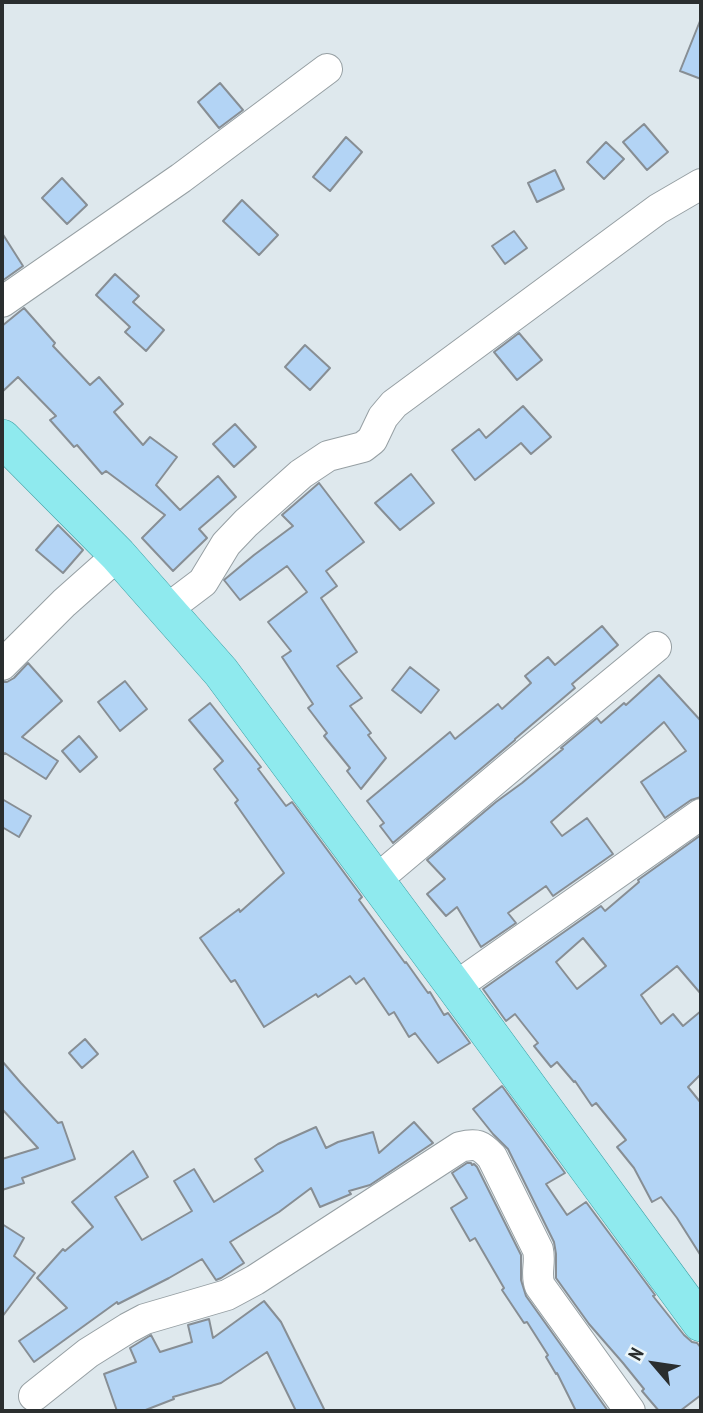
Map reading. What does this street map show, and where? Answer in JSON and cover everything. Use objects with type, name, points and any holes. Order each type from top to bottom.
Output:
[{"type":"main road","points":[[2,438],[118,555],[220,673],[455,987],[701,1323]]},
{"type":"street","points":[[2,302],[181,178],[327,69]]},
{"type":"street","points":[[166,610],[203,582],[226,544],[301,474],[328,456],[363,447],[372,440],[383,417],[394,404],[658,209],[701,184]]},
{"type":"street","points":[[2,665],[64,603],[118,555]]},
{"type":"street","points":[[375,881],[656,647]]},
{"type":"street","points":[[455,987],[701,814]]},
{"type":"street","points":[[34,1396],[88,1353],[128,1328],[145,1319],[227,1295],[255,1280],[460,1147],[474,1145],[483,1147],[492,1157],[538,1250],[537,1273],[540,1286],[630,1411]]},
{"type":"building","points":[[701,21],[701,79],[680,71]]},
{"type":"building","points":[[220,83],[243,110],[219,128],[198,102]]},
{"type":"building","points":[[644,124],[668,152],[647,170],[623,142]]},
{"type":"building","points":[[346,137],[362,152],[330,191],[313,177]]},
{"type":"building","points":[[606,142],[624,159],[604,179],[587,162]]},
{"type":"building","points":[[555,170],[564,189],[537,202],[528,183]]},
{"type":"building","points":[[62,178],[87,205],[67,224],[42,198]]},
{"type":"building","points":[[242,200],[278,235],[259,255],[223,221]]},
{"type":"building","points":[[514,231],[527,248],[505,264],[492,246]]},
{"type":"building","points":[[2,233],[23,266],[2,281]]},
{"type":"building","points":[[115,274],[139,296],[133,302],[164,330],[146,351],[125,332],[130,327],[96,295]]},
{"type":"building","points":[[24,308],[55,343],[53,346],[90,385],[99,377],[123,404],[114,412],[143,445],[150,437],[177,457],[156,485],[180,510],[218,476],[236,497],[199,529],[207,538],[173,571],[142,538],[165,515],[106,471],[102,474],[77,445],[74,447],[50,420],[56,416],[18,377],[2,392],[2,326]]},
{"type":"building","points":[[519,333],[542,360],[517,380],[494,352]]},
{"type":"building","points":[[305,345],[330,368],[310,390],[285,367]]},
{"type":"building","points":[[523,406],[551,437],[531,454],[521,443],[475,480],[452,450],[479,429],[486,438]]},
{"type":"building","points":[[235,424],[256,447],[234,467],[213,444]]},
{"type":"building","points":[[411,474],[434,503],[400,530],[375,503]]},
{"type":"building","points":[[319,483],[364,542],[326,571],[337,586],[321,598],[357,652],[337,666],[362,698],[350,706],[386,758],[361,789],[347,771],[350,768],[324,736],[327,733],[308,708],[313,704],[282,657],[291,651],[268,622],[307,592],[287,566],[240,600],[224,580],[293,526],[282,515]]},
{"type":"building","points":[[58,525],[83,550],[63,573],[36,550]]},
{"type":"building","points":[[602,626],[618,645],[572,684],[575,688],[393,843],[380,826],[384,823],[367,801],[450,732],[455,739],[498,704],[502,709],[531,683],[525,676],[548,657],[555,665]]},
{"type":"building","points":[[28,663],[62,701],[22,737],[58,761],[46,779],[5,753],[2,756],[2,682],[14,678]]},
{"type":"building","points":[[410,667],[439,690],[421,713],[392,690]]},
{"type":"building","points":[[659,675],[701,721],[701,797],[691,800],[665,818],[641,782],[686,751],[664,722],[551,822],[562,836],[587,818],[613,854],[553,896],[546,886],[508,913],[516,923],[481,947],[457,907],[446,916],[427,894],[445,879],[427,860],[597,718],[601,723]]},
{"type":"building","points":[[125,681],[147,709],[120,731],[98,702]]},
{"type":"building","points":[[210,703],[261,767],[258,769],[286,806],[292,802],[362,897],[359,900],[405,963],[428,993],[430,992],[444,1015],[448,1013],[470,1043],[438,1063],[415,1033],[409,1037],[394,1012],[389,1015],[364,978],[356,984],[350,976],[264,1027],[235,980],[231,982],[200,938],[239,909],[240,912],[284,873],[235,803],[238,800],[214,769],[223,761],[189,720]]},
{"type":"building","points":[[79,736],[97,757],[80,772],[62,751]]},
{"type":"building","points":[[2,799],[31,816],[19,837],[2,827]]},
{"type":"building","points":[[701,835],[701,994],[677,966],[641,995],[661,1024],[673,1014],[683,1026],[701,1011],[701,1074],[688,1087],[701,1103],[701,1256],[661,1197],[652,1202],[634,1168],[617,1147],[626,1140],[596,1103],[592,1106],[575,1081],[557,1062],[551,1067],[534,1046],[538,1043],[515,1014],[506,1021],[483,989],[601,906],[605,911],[639,882],[638,880]],"holes":[[[583,938],[606,966],[577,989],[556,962]]]},
{"type":"building","points":[[85,1039],[98,1054],[82,1068],[69,1053]]},
{"type":"building","points":[[2,1061],[58,1123],[62,1122],[75,1159],[22,1178],[24,1183],[2,1190],[2,1159],[38,1148],[2,1109]]},
{"type":"building","points":[[502,1086],[565,1173],[546,1184],[567,1215],[586,1202],[655,1295],[653,1296],[684,1335],[701,1348],[701,1395],[680,1411],[659,1411],[556,1278],[554,1242],[508,1149],[473,1109]]},
{"type":"building","points":[[414,1122],[433,1143],[370,1185],[349,1191],[351,1194],[320,1207],[311,1188],[279,1212],[230,1242],[244,1263],[221,1278],[216,1280],[202,1259],[118,1304],[117,1302],[34,1362],[19,1341],[67,1308],[37,1278],[63,1249],[65,1251],[93,1227],[72,1202],[133,1151],[148,1177],[115,1197],[142,1240],[192,1211],[174,1181],[194,1169],[214,1202],[263,1171],[255,1159],[278,1144],[316,1127],[326,1148],[373,1132],[379,1153]]},
{"type":"building","points":[[467,1163],[477,1167],[521,1255],[521,1280],[526,1296],[608,1411],[576,1411],[546,1357],[548,1355],[502,1290],[504,1288],[475,1238],[470,1241],[451,1208],[467,1198],[452,1173]]},
{"type":"building","points":[[2,1224],[24,1238],[14,1256],[35,1273],[2,1317]]},
{"type":"building","points":[[264,1301],[281,1322],[325,1411],[296,1411],[267,1352],[221,1383],[173,1397],[174,1399],[143,1411],[117,1411],[104,1374],[136,1362],[130,1348],[151,1335],[160,1352],[192,1342],[188,1325],[209,1319],[213,1338]]}]
